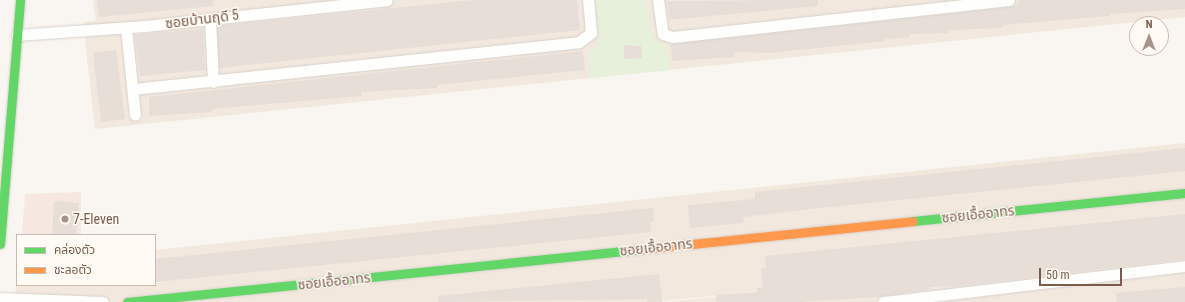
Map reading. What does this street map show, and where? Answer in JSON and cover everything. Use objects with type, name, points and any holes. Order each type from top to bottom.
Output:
[{"type":"street","points":[[0,244],[20,0]]},
{"type":"street","name":"ซอยบ้านฤดี 5","points":[[17,35],[126,28],[387,0]]},
{"type":"street","points":[[132,89],[213,82],[579,42],[591,33],[588,0]]},
{"type":"street","points":[[658,0],[663,34],[673,37],[1009,0]]},
{"type":"street","points":[[210,19],[213,82]]},
{"type":"street","points":[[126,28],[135,115]]},
{"type":"street","name":"ซอยเอื้ออาทร","points":[[127,302],[1185,193]]},
{"type":"street","points":[[884,302],[1185,266]]},
{"type":"street","points":[[0,298],[103,302]]},
{"type":"shaded area","points":[[93,0],[1185,0],[1185,17],[1169,19],[1169,16],[1129,16],[1129,23],[95,129],[83,22],[96,21]]},
{"type":"shaded area","points":[[1185,143],[1185,247],[652,302],[14,302],[16,286],[156,286],[156,250]]},
{"type":"shaded area","points":[[81,192],[81,234],[22,234],[25,194]]},
{"type":"shaded area","points":[[1185,248],[1185,302],[664,302]]},
{"type":"green space","points":[[596,0],[646,0],[654,43],[667,43],[670,70],[589,78],[588,52],[597,48],[600,38]]},
{"type":"building","points":[[97,0],[213,0],[213,6],[99,17]]},
{"type":"building","points":[[473,0],[577,0],[580,30],[219,68],[217,26]]},
{"type":"building","points":[[818,0],[818,6],[669,20],[667,1]]},
{"type":"building","points":[[1019,0],[1185,0],[1185,9],[1110,14],[1110,16],[1002,25],[1002,28],[948,30],[949,33],[909,34],[910,37],[885,39],[885,41],[769,53],[735,52],[735,57],[672,61],[671,44],[1010,7],[1019,4]]},
{"type":"building","points":[[203,29],[205,70],[140,76],[135,35]]},
{"type":"building","points":[[624,45],[641,46],[642,58],[624,59]]},
{"type":"building","points":[[116,50],[125,119],[101,122],[93,53]]},
{"type":"building","points":[[583,51],[585,70],[437,85],[437,88],[361,92],[361,96],[212,109],[212,112],[149,116],[149,97]]},
{"type":"building","points":[[1185,148],[1185,171],[810,209],[743,217],[744,223],[690,228],[688,205],[755,199],[755,192]]},
{"type":"building","name":"7-Eleven","points":[[54,201],[79,203],[76,234],[52,234]]},
{"type":"building","points":[[653,208],[654,221],[650,222],[651,232],[156,282],[156,259]]},
{"type":"building","points":[[1185,214],[1185,259],[959,286],[930,287],[930,289],[878,297],[797,302],[716,302],[716,295],[757,292],[757,288],[763,288],[761,268],[766,267],[765,256]]},
{"type":"building","points":[[659,274],[662,302],[647,302],[647,299],[438,302],[438,296]]},
{"type":"building","points":[[1185,287],[1185,302],[1117,302],[1116,293]]},
{"type":"traffic: fast","points":[[0,244],[20,0]]},
{"type":"traffic: fast","points":[[913,221],[1185,193]]},
{"type":"traffic: fast","points":[[127,302],[643,249]]},
{"type":"traffic: slow","points":[[643,249],[913,221]]},
{"type":"place","name":"7-Eleven","points":[[65,219]]}]
